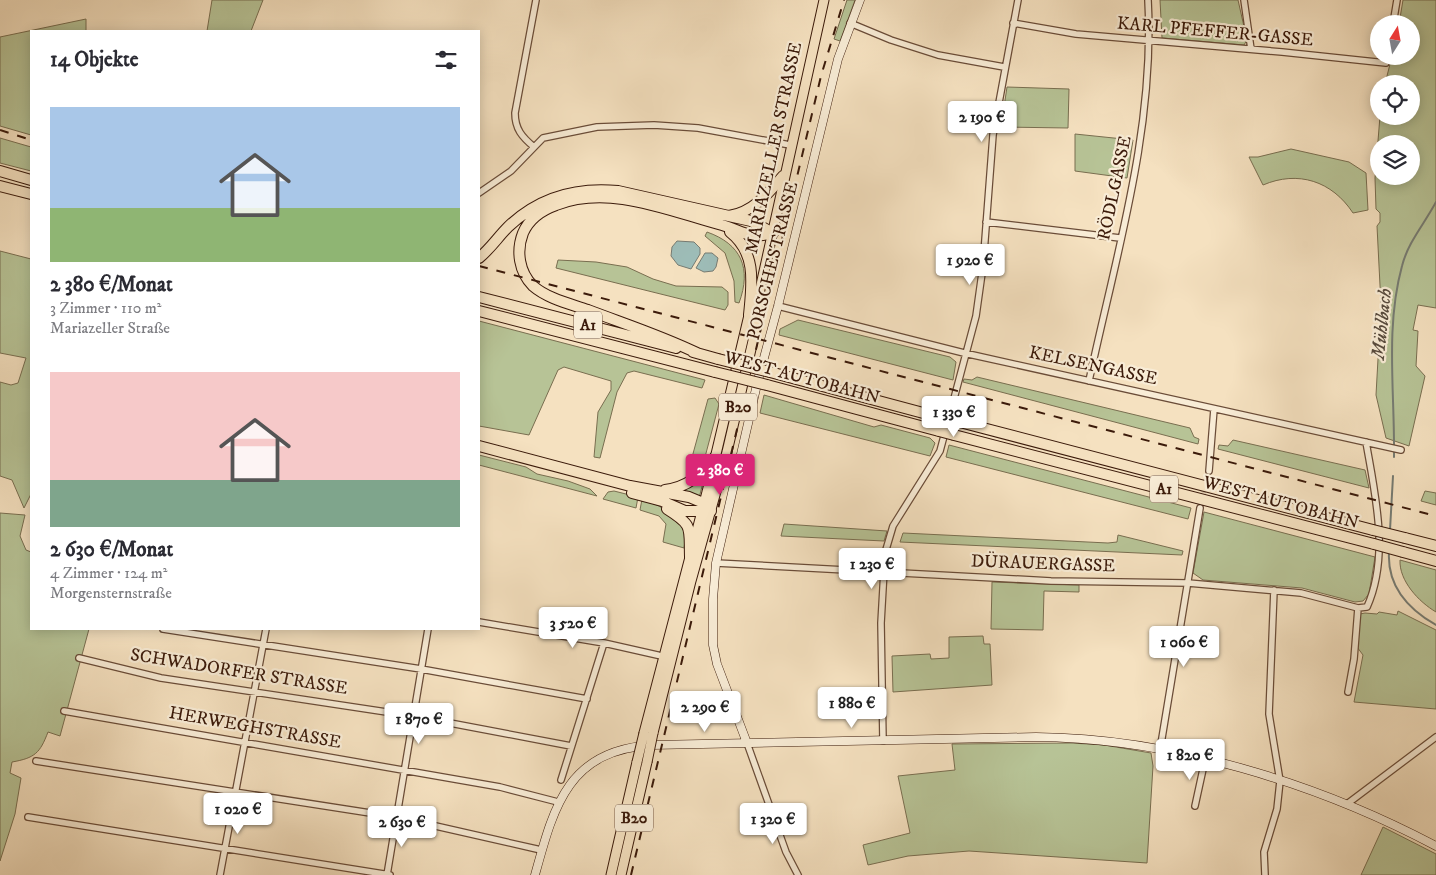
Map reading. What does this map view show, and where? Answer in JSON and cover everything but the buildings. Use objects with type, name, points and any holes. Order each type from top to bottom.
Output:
[{"type":"highway","points":[[0,171],[30,180]]},
{"type":"highway","points":[[724,216],[738,214],[754,207],[768,195],[783,176]]},
{"type":"highway","points":[[0,186],[30,194]]},
{"type":"highway","points":[[480,257],[527,210],[542,201],[576,191],[599,189],[618,191],[751,221],[772,233]]},
{"type":"highway","points":[[697,353],[665,337],[542,292],[534,286],[523,272],[519,251],[524,231],[539,213],[562,202],[606,196],[711,223],[752,236],[772,233]]},
{"type":"highway","points":[[711,223],[731,232],[746,249],[751,270],[748,314]]},
{"type":"highway","name":"WEST AUTOBAHN","points":[[480,297],[1436,546]]},
{"type":"highway","name":"WEST AUTOBAHN","points":[[480,310],[1436,561]]},
{"type":"highway","points":[[480,446],[654,495],[686,523],[690,532],[690,557]]},
{"type":"highway","points":[[480,452],[654,495],[689,497],[705,509]]},
{"type":"highway","points":[[654,495],[688,483],[705,470],[715,457]]},
{"type":"main road","name":"MARIAZELLER STRASSE","points":[[667,657],[705,509],[759,315],[757,303],[783,176],[824,0]]},
{"type":"main road","name":"PORSCHESTRASSE","points":[[747,743],[717,664],[713,645],[712,599],[716,563],[756,389],[836,68],[850,23],[860,0]]},
{"type":"main road","name":"MARIAZELLER STRASSE","points":[[611,875],[642,762],[690,557],[705,509],[748,314],[757,303]]},
{"type":"main road","points":[[535,875],[541,850],[558,802],[574,780],[595,762],[612,753],[636,747],[747,743],[1048,737],[1098,741],[1160,750],[1205,760],[1280,781],[1347,804],[1436,846]]},
{"type":"main road","name":"MARIAZELLER STRASSE","points":[[621,875],[642,762]]},
{"type":"street","points":[[534,147],[521,136],[516,128],[515,113],[536,0]]},
{"type":"street","points":[[883,741],[880,623],[885,553],[893,526],[940,451],[977,306],[993,136],[1004,67],[1018,0]]},
{"type":"street","name":"RÖDLGASSE","points":[[1089,380],[1139,154],[1146,103],[1150,41],[1148,0]]},
{"type":"street","points":[[1244,0],[1251,49]]},
{"type":"street","points":[[1394,15],[1397,0]]},
{"type":"street","points":[[850,23],[891,40],[938,55],[1004,67]]},
{"type":"street","name":"KARL PFEFFER-GASSE","points":[[1013,23],[1076,34],[1370,61]]},
{"type":"street","points":[[480,192],[511,171],[534,147],[547,137],[597,127],[629,125],[698,128],[790,145]]},
{"type":"street","points":[[986,222],[1120,238]]},
{"type":"street","name":"KELSENGASSE","points":[[778,306],[964,353],[1400,449]]},
{"type":"street","points":[[1208,471],[1214,409]]},
{"type":"street","name":"DÜRAUERGASSE","points":[[716,563],[1051,581],[1188,583],[1301,593],[1358,608],[1367,607],[1372,595],[1380,522],[1366,442]]},
{"type":"street","points":[[1160,750],[1200,508]]},
{"type":"street","points":[[1264,875],[1265,846],[1278,809],[1280,781],[1269,714],[1274,590]]},
{"type":"street","points":[[1348,692],[1354,658],[1358,608]]},
{"type":"street","points":[[480,622],[604,643],[667,657]]},
{"type":"street","points":[[170,630],[421,669],[587,699]]},
{"type":"street","points":[[220,875],[266,630]]},
{"type":"street","points":[[28,817],[388,875],[428,630]]},
{"type":"street","points":[[561,780],[604,643]]},
{"type":"street","name":"SCHWADORFER STRASSE","points":[[80,658],[161,678],[413,716],[571,746]]},
{"type":"street","name":"HERWEGHSTRASSE","points":[[64,711],[404,769],[500,787],[558,802]]},
{"type":"street","points":[[1347,804],[1436,737]]},
{"type":"street","name":"PORSCHESTRASSE","points":[[747,743],[783,843],[798,875]]},
{"type":"street","points":[[1195,806],[1205,760]]},
{"type":"street","points":[[36,761],[396,817],[541,850]]},
{"type":"green space","points":[[212,0],[263,0],[251,30],[207,30]]},
{"type":"green space","points":[[847,0],[855,0],[840,41],[834,39]]},
{"type":"green space","points":[[1160,0],[1238,0],[1247,40],[1244,45],[1162,38]]},
{"type":"green space","points":[[1403,0],[1436,0],[1436,308],[1418,305],[1413,330],[1418,331],[1416,366],[1425,376],[1409,446],[1386,438],[1376,395],[1381,305],[1377,226],[1380,222],[1380,213],[1376,209],[1375,185],[1420,185],[1420,135],[1378,135],[1379,125],[1420,125],[1420,75],[1387,75],[1390,65],[1420,65],[1420,15],[1400,15]]},
{"type":"green space","points":[[86,19],[86,30],[33,30]]},
{"type":"green space","points":[[30,31],[30,135],[0,126],[0,37]]},
{"type":"green space","points":[[1007,87],[1069,89],[1068,128],[1001,127]]},
{"type":"green space","points":[[1075,134],[1133,140],[1127,178],[1075,171]]},
{"type":"green space","points":[[0,138],[30,147],[30,171],[0,163]]},
{"type":"green space","points":[[1291,149],[1349,162],[1366,173],[1368,210],[1353,213],[1335,193],[1313,181],[1289,179],[1263,185],[1249,157],[1258,157]]},
{"type":"green space","points":[[707,232],[728,243],[741,259],[744,268],[744,279],[739,303],[735,302],[734,281],[725,253],[705,236]]},
{"type":"green space","points":[[0,251],[30,259],[30,496],[24,508],[12,480],[0,476],[0,382],[11,385],[18,383],[26,358],[0,353]]},
{"type":"green space","points":[[558,260],[596,262],[627,267],[653,279],[676,286],[722,287],[728,292],[728,305],[725,310],[556,268]]},
{"type":"green space","points":[[798,320],[950,357],[956,362],[953,380],[779,335],[780,329]]},
{"type":"green space","points":[[480,321],[705,380],[702,388],[634,371],[627,373],[617,392],[600,458],[594,457],[598,412],[611,390],[611,381],[564,367],[558,370],[529,435],[480,426]]},
{"type":"green space","points":[[977,377],[1190,428],[1194,437],[1199,439],[1198,444],[963,382],[964,379],[972,380]]},
{"type":"green space","points":[[764,395],[874,427],[881,425],[930,438],[935,443],[930,456],[760,413]]},
{"type":"green space","points":[[715,398],[719,404],[705,457],[700,466],[694,466],[691,461],[708,399]]},
{"type":"green space","points":[[1233,440],[1365,470],[1369,488],[1218,449],[1219,445],[1228,446]]},
{"type":"green space","points":[[949,445],[1191,508],[1188,519],[946,457]]},
{"type":"green space","points":[[480,455],[526,467],[537,474],[568,481],[590,489],[597,496],[480,465]]},
{"type":"green space","points":[[705,475],[699,498],[670,492]]},
{"type":"green space","points":[[614,491],[638,497],[636,508],[603,499],[608,492]]},
{"type":"green space","points":[[1425,491],[1436,493],[1436,505],[1421,501]]},
{"type":"green space","points":[[642,499],[659,506],[683,523],[686,535],[684,548],[663,542],[666,524],[659,516],[640,510]]},
{"type":"green space","points":[[1204,512],[1375,557],[1369,594],[1363,601],[1355,602],[1302,588],[1203,580],[1193,573]]},
{"type":"green space","points":[[0,513],[25,515],[20,536],[26,550],[30,552],[30,630],[89,630],[60,736],[48,732],[36,753],[26,759],[12,762],[10,773],[21,778],[15,814],[0,861]]},
{"type":"green space","points":[[784,524],[887,531],[884,541],[781,536]]},
{"type":"green space","points":[[903,533],[1108,543],[1117,542],[1118,535],[1183,551],[1182,555],[900,542]]},
{"type":"green space","points":[[1400,560],[1436,570],[1436,612],[1423,603],[1406,583]]},
{"type":"green space","points":[[992,582],[1079,585],[1079,592],[1044,591],[1043,630],[991,629]]},
{"type":"green space","points":[[1398,611],[1436,630],[1436,709],[1354,702],[1363,655],[1357,647],[1360,614],[1377,614],[1379,612],[1397,615]]},
{"type":"green space","points":[[983,636],[984,644],[990,644],[992,685],[893,692],[892,656],[930,654],[931,659],[949,658],[949,637]]},
{"type":"green space","points":[[1071,743],[1104,745],[1151,753],[1153,766],[1147,863],[969,851],[908,856],[868,865],[863,845],[910,833],[898,776],[955,770],[952,744]]},
{"type":"green space","points":[[1383,827],[1436,854],[1436,875],[1361,875]]},
{"type":"water","points":[[677,241],[694,242],[700,248],[700,254],[691,269],[678,265],[671,256],[672,247]]},
{"type":"water","points":[[705,253],[712,253],[718,258],[713,271],[704,272],[696,268]]},
{"type":"waterway","name":"Mühlbach","points":[[1394,457],[1392,337],[1397,289],[1408,249],[1436,202]]},
{"type":"waterway","name":"Mühlbach","points":[[1390,530],[1393,476]]},
{"type":"waterway","name":"Mühlbach","points":[[1389,552],[1392,576],[1401,595],[1417,612],[1436,625]]},
{"type":"tunnel","points":[[1201,501],[1209,471]]},
{"type":"railway","points":[[631,875],[821,76],[844,0]]},
{"type":"railway","points":[[0,130],[30,140]]},
{"type":"railway","points":[[480,266],[1436,516]]}]
